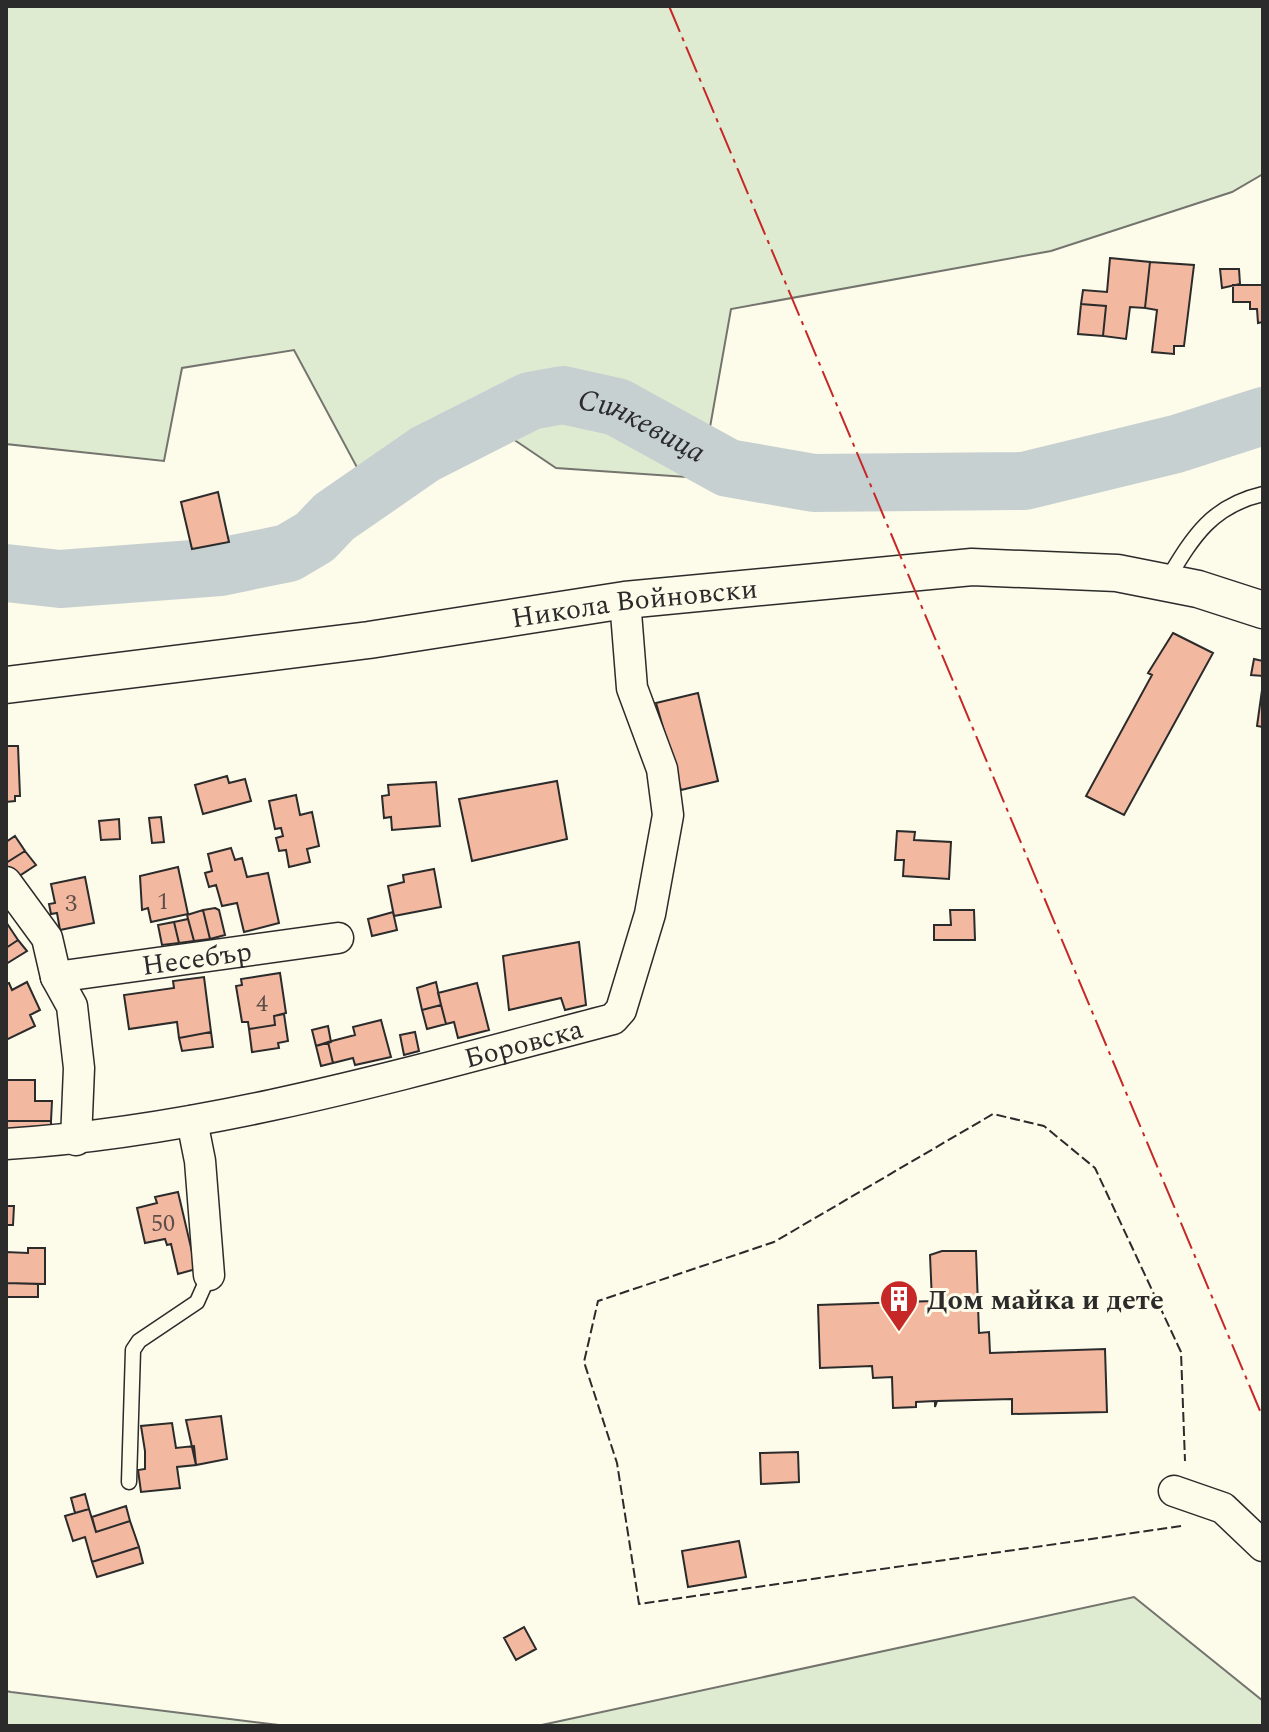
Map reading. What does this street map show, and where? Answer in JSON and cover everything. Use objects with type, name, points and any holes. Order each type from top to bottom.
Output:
[{"type":"street","name":"Никола Войновски","points":[[6,685],[369,640],[625,600],[972,567],[1117,573],[1198,589],[1263,610]]},
{"type":"street","name":"Боровска","points":[[6,1144],[76,1140],[192,1121],[398,1075],[613,1019],[621,1010],[650,914],[668,815],[662,769],[632,688],[625,600]]},
{"type":"street","points":[[6,882],[47,938],[56,977],[72,1006],[77,1038],[76,1140]]},
{"type":"street","name":"Несебър","points":[[56,977],[338,938]]},
{"type":"street","points":[[192,1121],[200,1161],[209,1275]]},
{"type":"street","points":[[1174,1491],[1223,1508],[1263,1546]]},
{"type":"lane","points":[[1164,583],[1214,514],[1243,498],[1263,494]]},
{"type":"lane","points":[[129,1482],[133,1350],[139,1341],[197,1302],[209,1275]]},
{"type":"green space","points":[[6,6],[1263,6],[1263,174],[1232,192],[1051,251],[731,309],[701,478],[556,468],[513,439],[401,483],[360,473],[294,350],[182,368],[164,461],[6,444]]},
{"type":"green space","points":[[1134,1597],[1263,1701],[1263,1726],[537,1726]]},
{"type":"green space","points":[[6,1691],[11,1692],[287,1726],[6,1726]]},
{"type":"building","points":[[1110,258],[1150,262],[1145,308],[1130,307],[1126,339],[1103,336],[1106,306],[1081,304],[1083,290],[1107,292]]},
{"type":"building","points":[[1150,262],[1194,265],[1184,346],[1174,346],[1174,354],[1152,352],[1157,310],[1145,308]]},
{"type":"building","points":[[1220,269],[1239,269],[1240,284],[1222,288]]},
{"type":"building","points":[[1233,285],[1263,285],[1263,322],[1258,323],[1257,309],[1250,309],[1250,302],[1233,302]]},
{"type":"building","points":[[1081,304],[1106,306],[1103,336],[1078,334]]},
{"type":"building","points":[[218,492],[229,542],[192,549],[181,502]]},
{"type":"building","points":[[1173,633],[1213,653],[1124,815],[1086,796],[1152,675],[1148,673]]},
{"type":"building","points":[[1254,659],[1263,661],[1263,676],[1251,675]]},
{"type":"building","points":[[1263,683],[1263,727],[1257,726]]},
{"type":"building","points":[[698,693],[718,781],[681,790],[656,703]]},
{"type":"building","points":[[6,746],[18,746],[20,796],[15,796],[15,801],[6,802]]},
{"type":"building","points":[[227,776],[229,783],[245,779],[251,801],[203,814],[195,785]]},
{"type":"building","points":[[557,781],[567,839],[472,861],[459,799]]},
{"type":"building","points":[[436,782],[440,826],[392,830],[391,817],[384,818],[382,796],[389,795],[388,785]]},
{"type":"building","points":[[296,795],[300,815],[312,812],[319,846],[307,849],[310,862],[289,867],[286,850],[279,851],[276,838],[283,836],[281,828],[275,829],[269,801]]},
{"type":"building","points":[[161,817],[164,842],[152,843],[149,818]]},
{"type":"building","points":[[119,819],[120,839],[101,840],[99,821]]},
{"type":"building","points":[[897,831],[915,832],[914,840],[951,842],[949,879],[903,876],[904,860],[895,860]]},
{"type":"building","points":[[15,836],[25,851],[6,863],[6,842]]},
{"type":"building","points":[[231,848],[235,860],[242,858],[247,877],[268,873],[279,923],[244,932],[237,903],[222,906],[216,885],[209,887],[205,873],[212,871],[208,854]]},
{"type":"building","points":[[25,851],[36,865],[10,882],[6,863]]},
{"type":"building","points":[[178,867],[188,914],[151,922],[148,908],[142,910],[140,876]]},
{"type":"building","points":[[434,869],[441,907],[394,916],[388,886],[404,882],[403,875]]},
{"type":"building","points":[[85,877],[94,923],[60,930],[57,913],[51,914],[49,904],[55,903],[51,884]]},
{"type":"building","points":[[203,910],[219,910],[225,935],[210,939]]},
{"type":"building","points":[[203,910],[210,939],[194,941],[187,915]]},
{"type":"building","points":[[950,910],[974,910],[975,940],[934,940],[934,925],[951,925]]},
{"type":"building","points":[[393,912],[397,930],[372,936],[368,919]]},
{"type":"building","points":[[188,919],[194,941],[179,943],[174,922]]},
{"type":"building","points":[[6,922],[18,940],[6,948]]},
{"type":"building","points":[[174,922],[179,943],[162,945],[158,925]]},
{"type":"building","points":[[18,940],[27,951],[6,964],[6,948]]},
{"type":"building","points":[[579,942],[586,1005],[565,1010],[561,998],[509,1010],[503,956]]},
{"type":"building","points":[[280,973],[286,1013],[274,1016],[275,1025],[249,1029],[248,1022],[242,1022],[236,986],[242,985],[241,979]]},
{"type":"building","points":[[204,977],[211,1032],[179,1038],[177,1022],[129,1029],[124,995],[174,988],[173,981]]},
{"type":"building","points":[[27,982],[40,1010],[30,1015],[35,1026],[6,1040],[6,984],[9,983],[12,990]]},
{"type":"building","points":[[436,982],[441,1005],[422,1010],[417,988]]},
{"type":"building","points":[[477,983],[489,1030],[458,1038],[454,1022],[446,1024],[438,993]]},
{"type":"building","points":[[441,1005],[446,1024],[427,1029],[422,1010]]},
{"type":"building","points":[[284,1014],[288,1041],[278,1043],[279,1048],[252,1052],[249,1029],[275,1025],[274,1016]]},
{"type":"building","points":[[381,1020],[391,1057],[355,1065],[353,1058],[333,1063],[328,1042],[355,1035],[353,1027]]},
{"type":"building","points":[[328,1026],[331,1042],[316,1046],[312,1030]]},
{"type":"building","points":[[211,1032],[213,1047],[182,1051],[179,1038]]},
{"type":"building","points":[[415,1032],[419,1051],[404,1055],[400,1035]]},
{"type":"building","points":[[328,1042],[333,1063],[321,1066],[316,1046]]},
{"type":"building","points":[[6,1080],[35,1080],[35,1101],[52,1101],[51,1121],[6,1121]]},
{"type":"building","points":[[6,1121],[51,1121],[51,1135],[6,1137]]},
{"type":"building","points":[[178,1192],[196,1269],[178,1274],[171,1244],[167,1245],[165,1239],[145,1243],[137,1208],[157,1203],[155,1197]]},
{"type":"building","points":[[6,1206],[14,1206],[13,1225],[6,1225]]},
{"type":"building","points":[[28,1248],[45,1248],[45,1284],[6,1283],[6,1252],[28,1253]]},
{"type":"building","name":"Дом майка и дете","points":[[942,1251],[976,1251],[979,1333],[989,1332],[990,1353],[1105,1349],[1107,1412],[1012,1414],[1012,1399],[937,1401],[935,1407],[935,1401],[916,1402],[916,1407],[893,1408],[892,1377],[873,1378],[872,1366],[820,1368],[818,1305],[932,1301],[930,1255]]},
{"type":"building","points":[[6,1283],[38,1284],[38,1297],[6,1297]]},
{"type":"building","points":[[221,1416],[227,1459],[196,1465],[186,1420]]},
{"type":"building","points":[[172,1423],[176,1448],[194,1446],[196,1465],[177,1467],[180,1488],[141,1492],[138,1470],[145,1469],[145,1451],[141,1426]]},
{"type":"building","points":[[798,1452],[799,1482],[761,1484],[760,1453]]},
{"type":"building","points":[[85,1494],[89,1509],[75,1513],[71,1498]]},
{"type":"building","points":[[126,1506],[130,1521],[96,1532],[92,1517]]},
{"type":"building","points":[[89,1509],[96,1532],[130,1521],[139,1547],[92,1562],[85,1537],[73,1541],[65,1516]]},
{"type":"building","points":[[739,1541],[746,1577],[688,1587],[682,1551]]},
{"type":"building","points":[[139,1547],[143,1563],[97,1577],[92,1562]]},
{"type":"building","points":[[524,1627],[536,1649],[516,1660],[504,1638]]},
{"type":"waterway","name":"Синкевица","points":[[6,573],[60,579],[220,567],[288,553],[315,537],[334,517],[425,454],[530,401],[563,395],[617,407],[728,468],[814,483],[1024,481],[1176,444],[1263,416]]},
{"type":"fence","points":[[1181,1526],[639,1604],[617,1463],[584,1362],[598,1301],[774,1242],[993,1114],[1044,1126],[1095,1168],[1181,1352],[1185,1461]]},
{"type":"power","points":[[669,6],[1263,1418]]},
{"type":"place","name":"Дом майка и дете","points":[[899,1333]]}]
